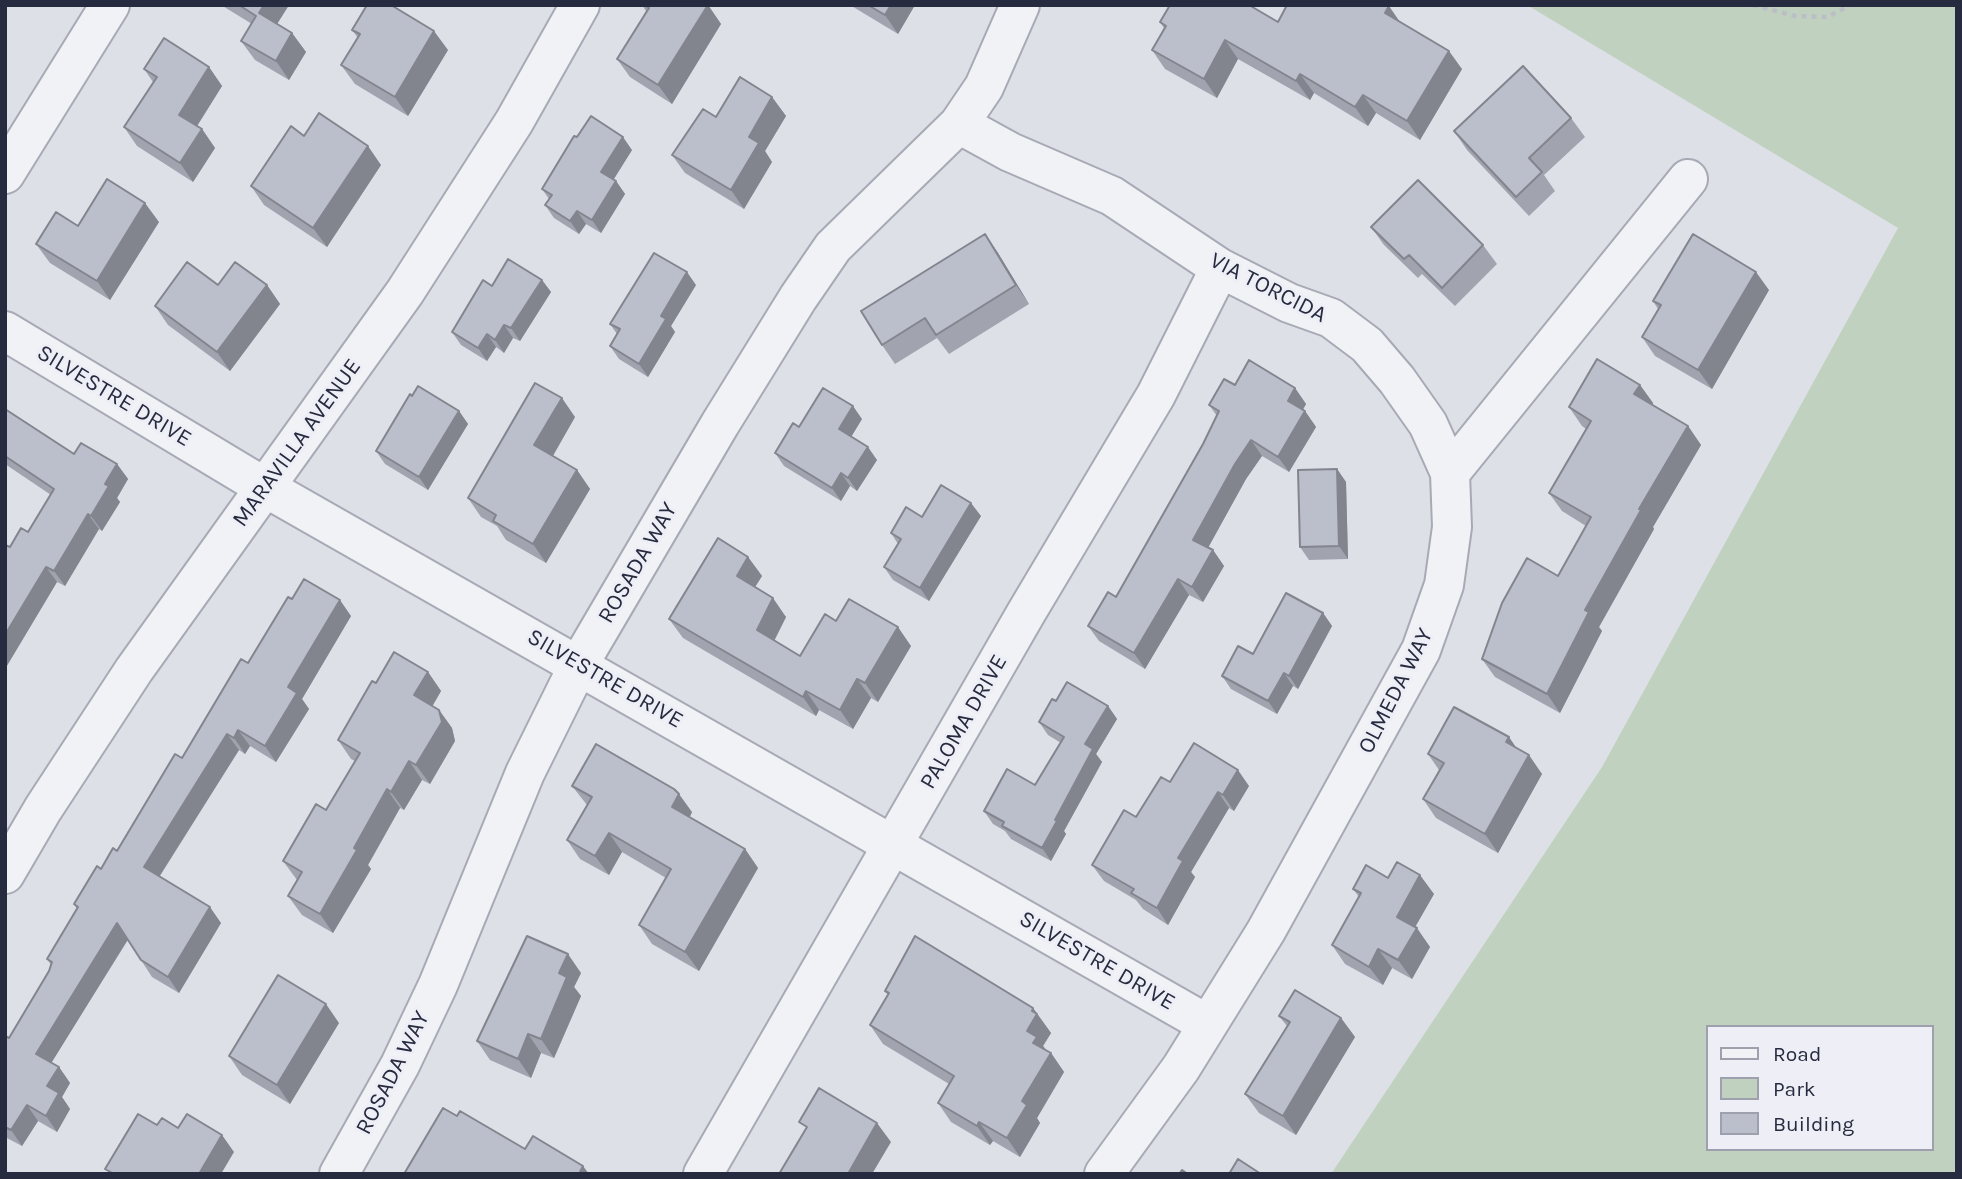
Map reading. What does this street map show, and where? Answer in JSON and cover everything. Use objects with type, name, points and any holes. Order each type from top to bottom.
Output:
[{"type":"street","points":[[5,174],[110,5]]},
{"type":"street","name":"MARAVILLA AVENUE","points":[[5,874],[43,809],[134,670],[412,280],[514,122],[580,5]]},
{"type":"street","name":"ROSADA WAY","points":[[339,1174],[400,1065],[433,996],[530,763],[579,664],[720,424],[826,257],[959,124],[997,62],[1020,5]]},
{"type":"street","name":"VIA TORCIDA","points":[[959,124],[1010,152],[1112,196],[1220,268],[1289,303],[1331,318],[1367,345],[1397,380],[1428,424],[1450,473]]},
{"type":"street","points":[[1450,473],[1688,179]]},
{"type":"street","name":"PALOMA DRIVE","points":[[703,1174],[1156,395],[1220,268]]},
{"type":"street","name":"SILVESTRE DRIVE","points":[[5,331],[265,488],[579,664],[1207,1024]]},
{"type":"street","name":"OLMEDA WAY","points":[[1104,1174],[1174,1079],[1266,930],[1422,650],[1444,585],[1452,527],[1450,473]]},
{"type":"path","points":[[1753,5],[1795,16],[1827,17],[1851,5]]},
{"type":"green space","points":[[1527,5],[1957,5],[1957,1174],[1331,1174],[1602,767],[1898,228]]},
{"type":"building","points":[[239,5],[264,5],[259,13],[292,33],[276,61],[241,41],[256,16]]},
{"type":"building","points":[[367,5],[391,5],[434,31],[395,97],[341,65],[360,34],[352,30]]},
{"type":"building","points":[[645,5],[708,5],[658,85],[617,59],[649,8]]},
{"type":"building","points":[[868,5],[891,5],[885,15]]},
{"type":"building","points":[[1170,5],[1249,5],[1278,22],[1287,5],[1387,5],[1389,6],[1385,13],[1449,51],[1407,121],[1363,95],[1355,107],[1300,74],[1296,81],[1225,40],[1204,79],[1152,50],[1166,26],[1160,22]]},
{"type":"building","points":[[164,38],[209,67],[179,115],[202,129],[180,163],[124,127],[157,77],[144,69]]},
{"type":"building","points":[[1523,66],[1571,118],[1529,158],[1542,172],[1516,197],[1454,131]]},
{"type":"building","points":[[740,77],[772,97],[749,137],[759,143],[731,190],[672,155],[703,109],[716,117]]},
{"type":"building","points":[[319,113],[368,146],[313,228],[251,186],[291,126],[304,136]]},
{"type":"building","points":[[591,116],[623,137],[601,172],[616,181],[592,220],[577,211],[570,221],[545,205],[552,195],[542,189],[574,136],[577,137]]},
{"type":"building","points":[[107,179],[145,203],[97,281],[36,244],[56,212],[78,226]]},
{"type":"building","points":[[1418,180],[1483,245],[1442,288],[1409,255],[1404,259],[1371,227]]},
{"type":"building","points":[[985,234],[1016,285],[936,335],[925,318],[882,345],[861,311]]},
{"type":"building","points":[[1693,234],[1756,272],[1698,370],[1642,337],[1661,305],[1653,301]]},
{"type":"building","points":[[654,253],[687,272],[661,316],[666,319],[639,364],[610,346],[620,329],[610,324]]},
{"type":"building","points":[[508,259],[542,280],[511,328],[504,325],[495,340],[487,334],[478,348],[452,332],[483,280],[492,286]]},
{"type":"building","points":[[187,262],[218,285],[235,262],[267,285],[217,352],[155,306]]},
{"type":"building","points":[[1597,359],[1640,385],[1634,394],[1688,426],[1639,509],[1641,510],[1585,610],[1589,612],[1547,694],[1482,659],[1502,603],[1527,558],[1558,576],[1591,517],[1549,493],[1591,421],[1569,407]]},
{"type":"building","points":[[1249,360],[1295,388],[1288,401],[1305,411],[1278,457],[1251,440],[1193,540],[1213,550],[1192,587],[1178,579],[1134,653],[1088,626],[1108,592],[1116,597],[1203,444],[1219,411],[1209,405],[1224,379],[1235,385]]},
{"type":"building","points":[[535,383],[562,398],[534,445],[577,470],[533,544],[493,521],[496,515],[468,498]]},
{"type":"building","points":[[418,386],[459,411],[419,477],[376,451],[410,394],[412,396]]},
{"type":"building","points":[[823,388],[853,406],[839,429],[868,447],[848,478],[841,473],[832,488],[775,453],[793,423],[799,427]]},
{"type":"building","points":[[5,409],[74,454],[81,443],[117,464],[105,484],[109,486],[91,516],[88,514],[54,571],[46,567],[5,635],[5,545],[10,547],[21,528],[28,532],[54,489],[5,456]]},
{"type":"building","points":[[1337,469],[1339,546],[1300,547],[1298,470]]},
{"type":"building","points":[[941,485],[971,503],[920,588],[884,567],[901,539],[891,533],[906,507],[922,517]]},
{"type":"building","points":[[718,538],[748,557],[737,576],[773,598],[757,630],[800,656],[825,614],[836,621],[849,599],[898,627],[865,683],[857,679],[840,710],[806,691],[803,697],[669,619]]},
{"type":"building","points":[[304,579],[340,600],[288,687],[297,693],[265,746],[238,730],[234,738],[227,734],[144,867],[210,907],[168,977],[141,960],[117,923],[36,1054],[59,1067],[47,1086],[59,1093],[46,1116],[27,1105],[11,1130],[5,1127],[5,1036],[9,1038],[49,971],[52,962],[47,959],[78,907],[74,904],[97,866],[101,869],[113,848],[117,851],[175,754],[182,758],[241,659],[248,663],[288,597],[292,599]]},
{"type":"building","points":[[1286,593],[1323,613],[1289,676],[1284,673],[1268,701],[1222,676],[1238,646],[1253,654]]},
{"type":"building","points":[[394,652],[428,672],[414,695],[439,710],[442,722],[416,765],[409,761],[391,792],[387,789],[354,848],[357,850],[320,914],[288,896],[302,872],[283,861],[316,804],[326,810],[360,753],[338,740],[372,681],[376,683]]},
{"type":"building","points":[[1067,682],[1108,706],[1085,744],[1093,749],[1042,848],[1002,826],[1004,822],[984,811],[1007,769],[1035,785],[1064,737],[1039,722],[1052,699],[1056,701]]},
{"type":"building","points":[[1454,707],[1509,737],[1506,742],[1529,755],[1485,834],[1423,799],[1444,763],[1428,754]]},
{"type":"building","points":[[1194,743],[1238,770],[1223,795],[1218,792],[1178,858],[1183,861],[1157,908],[1131,893],[1134,889],[1092,865],[1124,810],[1136,817],[1161,777],[1170,782]]},
{"type":"building","points":[[596,744],[674,789],[679,794],[672,807],[745,849],[685,952],[639,925],[671,869],[609,833],[595,856],[567,840],[592,797],[572,786]]},
{"type":"building","points":[[1397,862],[1420,875],[1397,917],[1417,928],[1398,960],[1378,949],[1369,967],[1332,945],[1361,893],[1353,889],[1366,865],[1388,878]]},
{"type":"building","points":[[527,936],[568,954],[559,973],[567,977],[541,1039],[528,1034],[518,1059],[477,1041]]},
{"type":"building","points":[[915,936],[1033,1008],[1032,1011],[1037,1014],[1027,1031],[1037,1037],[1033,1043],[1051,1053],[1022,1101],[1027,1105],[1007,1138],[979,1122],[977,1126],[938,1103],[954,1076],[870,1025],[889,993],[885,991]]},
{"type":"building","points":[[278,975],[326,1004],[277,1085],[229,1056]]},
{"type":"building","points":[[1295,990],[1341,1018],[1283,1116],[1245,1094],[1290,1022],[1279,1016]]},
{"type":"building","points":[[819,1088],[877,1123],[848,1174],[779,1174],[807,1127],[799,1122]]},
{"type":"building","points":[[443,1108],[457,1116],[460,1111],[525,1149],[533,1136],[583,1166],[579,1174],[404,1174]]},
{"type":"building","points":[[138,1114],[157,1125],[162,1118],[178,1128],[187,1114],[222,1135],[199,1174],[114,1174],[105,1169]]},
{"type":"building","points":[[1238,1159],[1261,1174],[1229,1174]]}]
